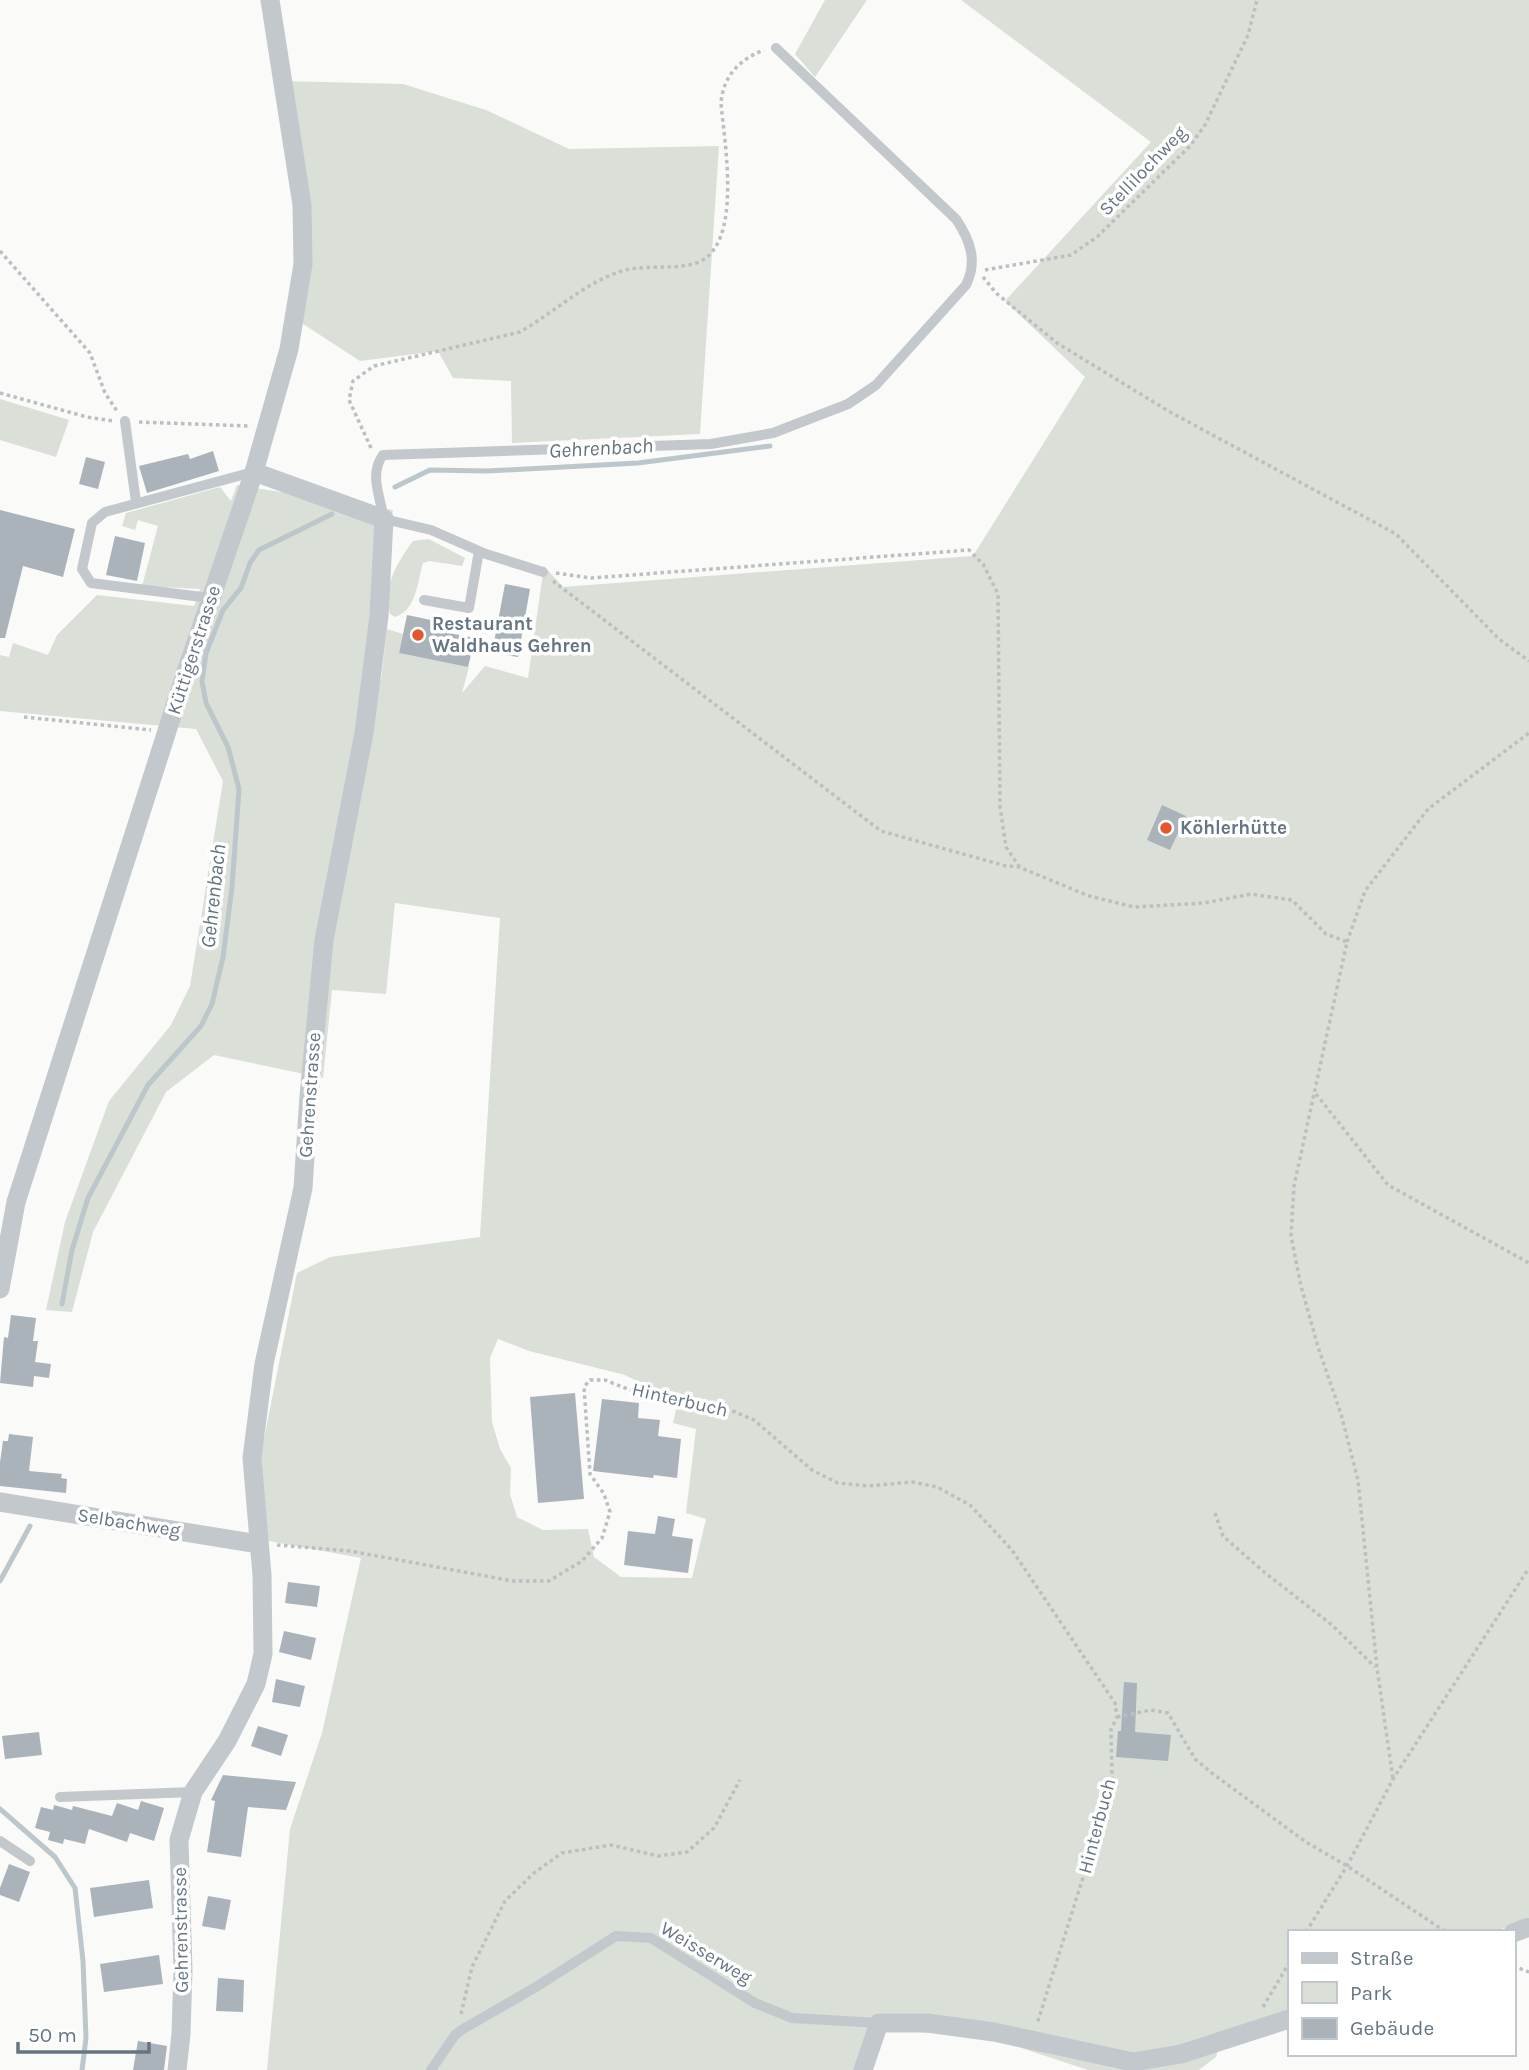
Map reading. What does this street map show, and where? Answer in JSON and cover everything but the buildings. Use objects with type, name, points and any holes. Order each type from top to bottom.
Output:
[{"type":"street","name":"Küttigerstrasse","points":[[0,1289],[16,1202],[210,598],[254,472],[289,349],[303,264],[302,205],[270,0]]},
{"type":"street","points":[[254,472],[384,519]]},
{"type":"street","name":"Gehrenstrasse","points":[[177,2070],[183,1970],[179,1840],[193,1792],[227,1741],[256,1684],[262,1654],[262,1575],[252,1458],[264,1364],[303,1188],[324,940],[364,733],[379,616],[384,519]]},
{"type":"street","name":"Selbachweg","points":[[0,1502],[258,1544]]},
{"type":"street","points":[[863,2070],[879,2023],[927,2023],[994,2032],[1133,2062],[1181,2054],[1288,2019]]},
{"type":"lane","points":[[543,572],[479,551],[431,530],[384,519],[375,472],[377,463],[383,455],[710,444],[773,433],[848,404],[876,385],[966,285],[972,272],[972,248],[956,219],[776,48]]},
{"type":"lane","points":[[124,421],[136,502]]},
{"type":"lane","points":[[210,598],[91,583],[82,569],[92,523],[104,512],[254,472]]},
{"type":"lane","points":[[424,600],[469,608],[479,551]]},
{"type":"lane","points":[[60,1797],[193,1792]]},
{"type":"lane","points":[[0,1842],[30,1861]]},
{"type":"lane","name":"Weisserweg","points":[[430,2070],[455,2035],[463,2029],[617,1936],[652,1938],[755,2003],[792,2018],[879,2023]]},
{"type":"path","name":"Stellilochweg","points":[[972,272],[1071,255],[1097,237],[1190,146],[1205,125],[1248,35],[1257,0]]},
{"type":"path","points":[[377,463],[349,400],[353,381],[374,366],[520,332],[590,285],[619,271],[697,263],[713,252],[720,240],[728,201],[722,87],[743,61],[762,50],[776,48]]},
{"type":"path","points":[[0,251],[90,353],[105,393],[124,421]]},
{"type":"path","points":[[972,272],[985,278],[996,293],[1057,343],[1170,412],[1396,534],[1499,639],[1529,661]]},
{"type":"path","points":[[543,572],[592,578],[969,550],[982,564],[998,594],[1000,807],[1006,847],[1019,867]]},
{"type":"path","points":[[543,572],[558,587],[881,831],[1006,866],[1019,867],[1089,896],[1134,907],[1204,903],[1251,894],[1292,900],[1326,934],[1347,942]]},
{"type":"path","points":[[24,717],[167,732]]},
{"type":"path","points":[[1393,1779],[1377,1668],[1358,1480],[1341,1414],[1301,1286],[1292,1236],[1294,1185],[1316,1094],[1347,942],[1365,891],[1428,809],[1529,733]]},
{"type":"path","points":[[1316,1094],[1388,1185],[1529,1263]]},
{"type":"path","name":"Hinterbuch","points":[[258,1544],[350,1551],[513,1581],[549,1581],[582,1561],[602,1538],[610,1512],[604,1494],[590,1474],[584,1387],[590,1380],[605,1380],[645,1396],[681,1404],[728,1409],[754,1420],[812,1471],[838,1483],[868,1486],[912,1482],[937,1487],[970,1506],[1012,1550],[1115,1703],[1117,1717],[1111,1730],[1112,1779],[1108,1798],[1032,2040]]},
{"type":"path","points":[[1215,1514],[1223,1536],[1264,1573],[1332,1625],[1377,1668]]},
{"type":"path","points":[[1307,1930],[1348,1866],[1393,1779],[1529,1568]]},
{"type":"path","points":[[1117,1717],[1151,1710],[1168,1713],[1195,1759],[1213,1774],[1306,1842],[1348,1866],[1443,1930]]},
{"type":"path","points":[[463,2029],[461,2011],[472,1967],[505,1901],[534,1873],[562,1853],[611,1845],[658,1856],[687,1852],[714,1828],[740,1780]]},
{"type":"path","points":[[1245,2032],[1274,1991],[1288,1965]]},
{"type":"green space","points":[[825,0],[867,0],[815,77],[795,54]]},
{"type":"green space","points":[[961,0],[1529,0],[1529,1917],[1500,1930],[1288,1930],[1288,2014],[1222,2036],[1216,2057],[1199,2070],[1088,2070],[985,2036],[885,2030],[869,2070],[267,2070],[290,1829],[322,1733],[361,1558],[253,1538],[261,1454],[297,1273],[330,1257],[480,1237],[500,918],[395,903],[386,994],[332,990],[323,1078],[214,1055],[166,1092],[93,1232],[72,1312],[46,1310],[65,1222],[109,1101],[171,1025],[190,986],[223,781],[196,729],[0,711],[0,655],[9,657],[13,643],[48,655],[57,635],[97,595],[194,606],[200,589],[142,586],[158,526],[138,520],[135,530],[122,526],[126,513],[220,487],[231,501],[237,485],[393,510],[364,677],[381,680],[387,629],[403,634],[399,653],[469,667],[462,693],[485,666],[528,678],[544,566],[563,587],[973,556],[1085,377],[1005,301],[1151,142]],"holes":[[[498,1339],[529,1351],[625,1375],[647,1386],[680,1393],[673,1423],[696,1429],[686,1513],[706,1519],[692,1578],[621,1577],[594,1557],[588,1529],[543,1530],[517,1517],[510,1494],[511,1468],[500,1449],[492,1422],[490,1358]]]},
{"type":"green space","points":[[283,81],[403,84],[486,110],[569,149],[719,146],[700,434],[512,443],[511,381],[453,378],[438,351],[360,361],[303,324],[299,160]]},
{"type":"green space","points":[[0,399],[69,420],[56,457],[0,440]]},
{"type":"green space","points":[[429,539],[465,558],[462,566],[429,561],[423,563],[412,602],[395,617],[390,614],[388,604],[393,575],[413,541]]},
{"type":"waterway","name":"Gehrenbach","points":[[395,487],[430,470],[487,471],[638,463],[770,446]]},
{"type":"waterway","name":"Gehrenbach","points":[[62,1304],[72,1250],[88,1198],[148,1085],[201,1026],[212,1004],[223,957],[232,887],[239,789],[228,747],[206,703],[202,681],[206,653],[223,610],[241,588],[250,563],[259,550],[332,514]]},
{"type":"waterway","name":"Gehrenbach","points":[[0,1581],[30,1526]]},
{"type":"waterway","name":"Gehrenbach","points":[[0,1809],[55,1857],[75,1888],[83,1961],[86,2038],[82,2070]]},
{"type":"place","name":"Restaurant Waldhaus Gehren","points":[[418,635]]},
{"type":"place","name":"Köhlerhütte","points":[[1166,828]]}]
